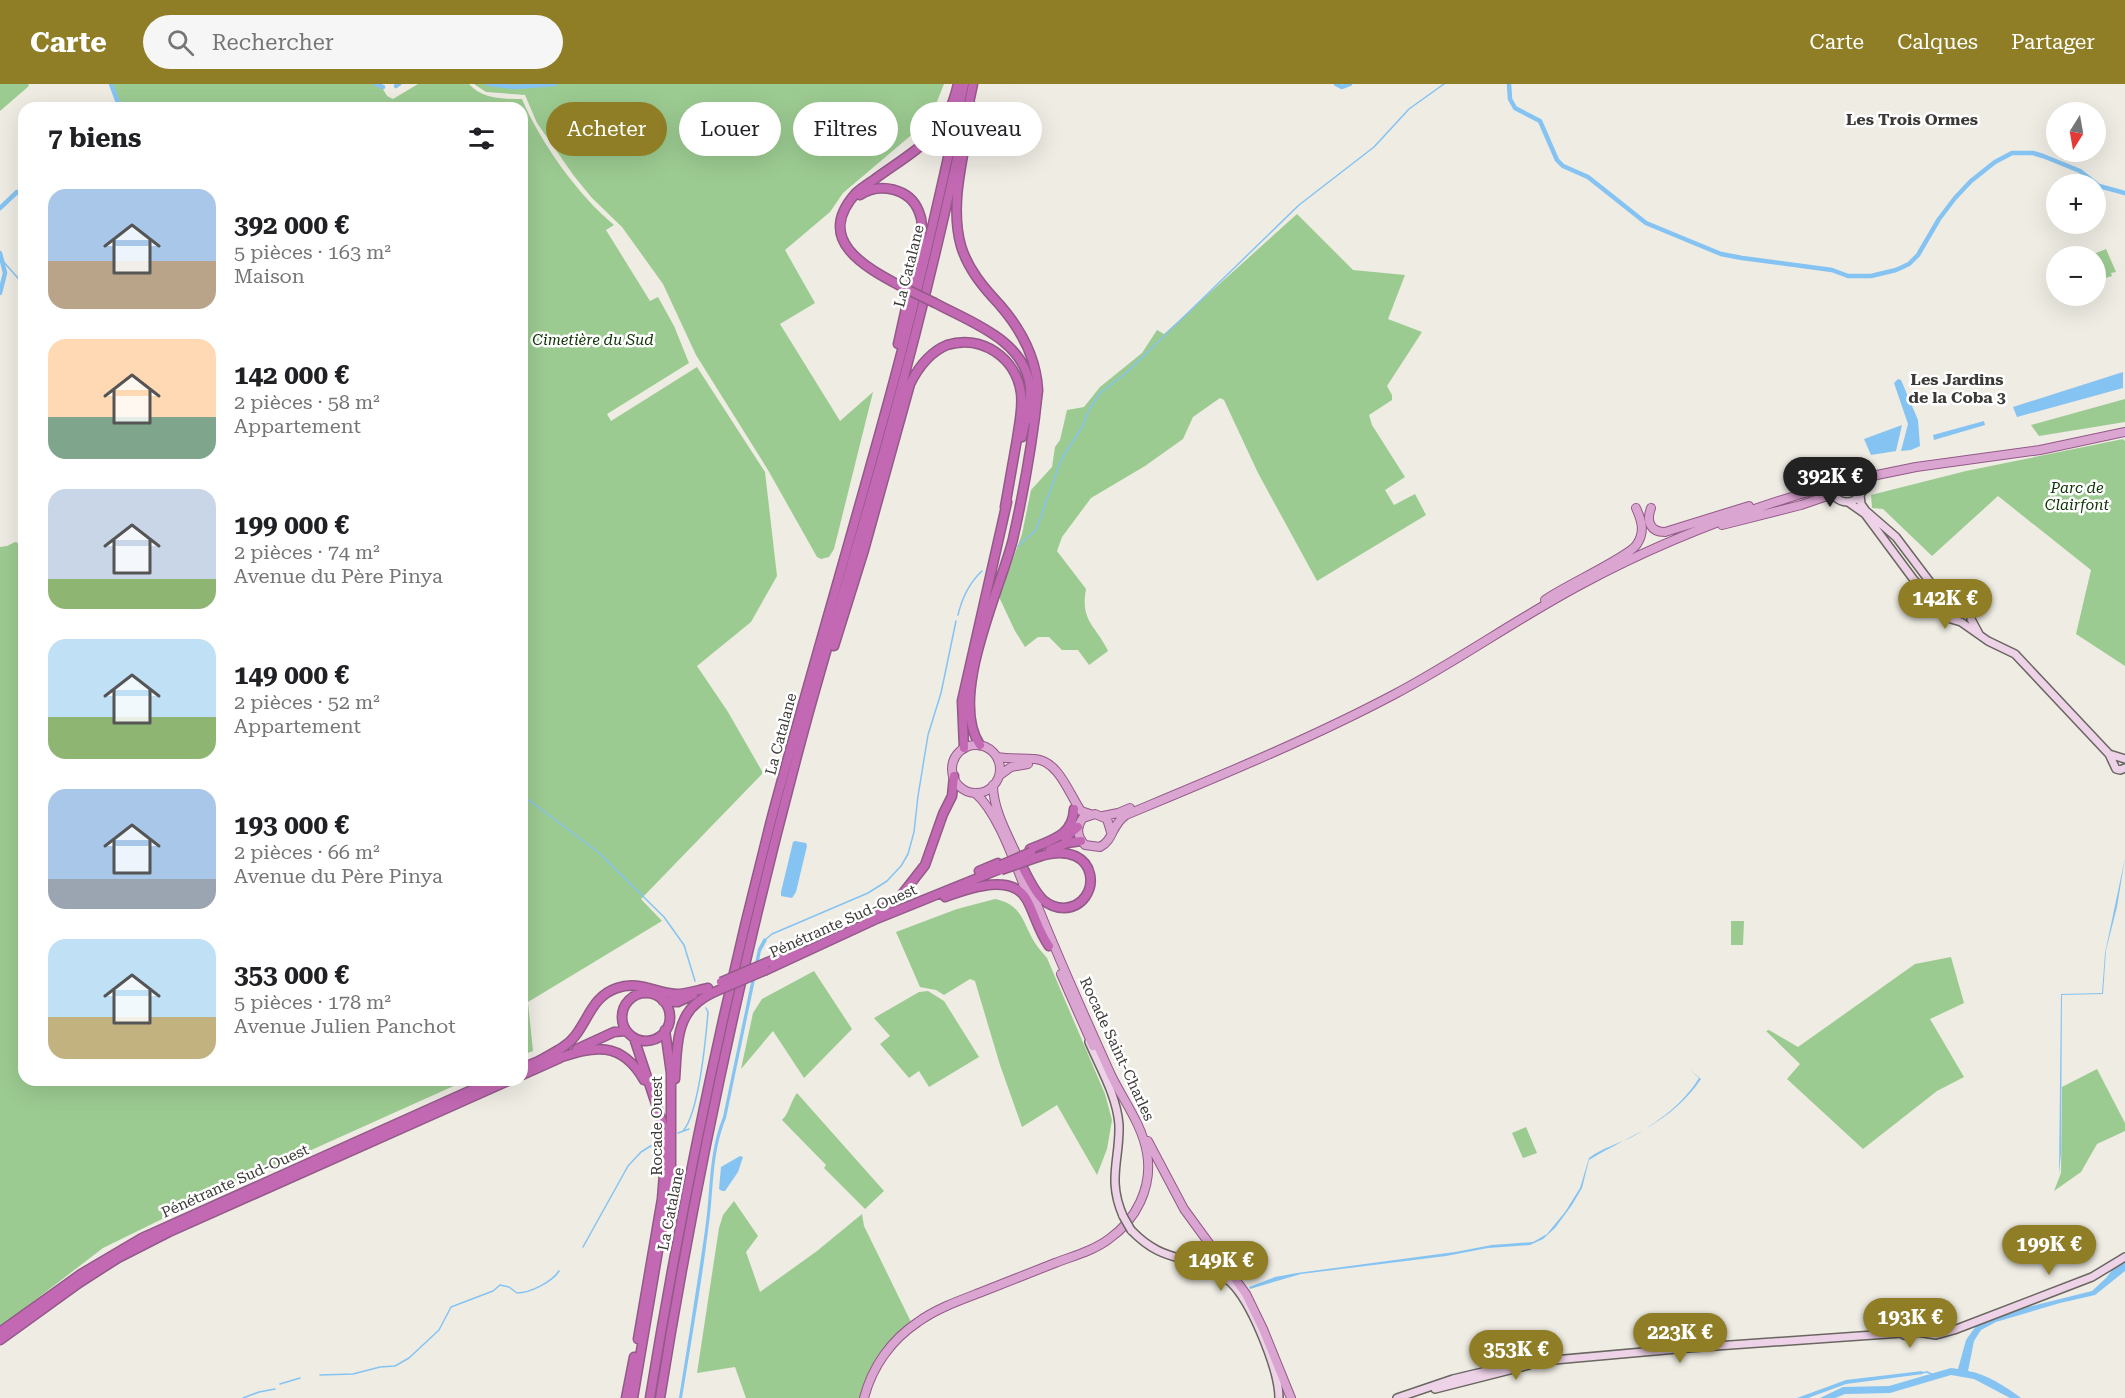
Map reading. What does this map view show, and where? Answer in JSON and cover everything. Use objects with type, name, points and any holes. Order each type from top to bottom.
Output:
[{"type":"highway","points":[[958,84],[951,108],[938,129],[913,151],[857,192],[844,213],[842,229],[848,249],[862,264],[1000,339],[1015,353],[1026,371],[1030,387],[1020,510]]},
{"type":"highway","name":"La Catalane","points":[[650,1398],[697,1145],[750,912],[782,782],[892,390],[936,212],[964,84]]},
{"type":"highway","points":[[972,87],[973,107],[957,198],[957,221],[962,247],[971,269],[1027,343],[1037,375],[1037,402],[1020,510],[1009,555],[986,617],[969,699],[972,731],[980,745]]},
{"type":"highway","name":"La Catalane","points":[[660,1398],[692,1215],[722,1068],[763,892],[821,670],[895,413],[934,257],[972,87]]},
{"type":"highway","points":[[850,203],[862,193],[874,188],[895,190],[908,197],[916,206],[923,225],[891,374],[892,390]]},
{"type":"highway","points":[[821,670],[829,659],[835,643],[864,550],[910,384],[927,359],[947,346],[960,343],[987,346],[1007,361],[1017,377],[1022,405],[1005,507]]},
{"type":"highway","points":[[964,748],[962,701],[1028,414]]},
{"type":"highway","points":[[873,918],[900,897],[925,865],[943,814],[952,796],[954,776]]},
{"type":"highway","points":[[1034,854],[1068,830],[1074,820],[1074,809]]},
{"type":"highway","points":[[1034,854],[1064,838],[1079,824]]},
{"type":"highway","points":[[999,867],[1067,843],[1081,841]]},
{"type":"highway","points":[[1023,868],[1036,891],[1048,904],[1067,908],[1074,906],[1086,896],[1090,882],[1089,873],[1079,858],[1062,852],[1034,854]]},
{"type":"highway","name":"Pénétrante Sud-Ouest","points":[[873,918],[987,874],[999,867]]},
{"type":"highway","name":"Pénétrante Sud-Ouest","points":[[720,986],[924,895],[999,867]]},
{"type":"highway","points":[[873,918],[886,918],[954,893],[986,886],[1007,886],[1021,892],[1026,898],[1049,946]]},
{"type":"highway","points":[[537,1062],[569,1042],[595,1003],[611,990],[628,985],[638,985],[677,994],[720,986]]},
{"type":"highway","points":[[669,1018],[673,1011],[683,1003],[720,986]]},
{"type":"highway","points":[[672,1124],[682,1024],[691,1008],[720,986]]},
{"type":"highway","points":[[528,1066],[614,1026],[622,1017],[626,1003],[634,996],[649,993],[663,1000],[678,1002],[708,988]]},
{"type":"highway","points":[[663,1000],[668,1009],[669,1018]]},
{"type":"highway","points":[[622,1017],[626,1031],[634,1038],[643,1041],[651,1040],[665,1030]]},
{"type":"highway","name":"Rocade Ouest","points":[[633,1398],[671,1173],[670,1073],[665,1030],[669,1018]]},
{"type":"highway","points":[[528,1072],[599,1037],[626,1031]]},
{"type":"highway","name":"Rocade Ouest","points":[[626,1398],[665,1173],[665,1135],[634,1038]]},
{"type":"highway","points":[[556,1059],[590,1049],[603,1048],[614,1051],[633,1063],[654,1099]]},
{"type":"highway","name":"Pénétrante Sud-Ouest","points":[[0,1332],[81,1274],[142,1238],[481,1086]]},
{"type":"highway","points":[[0,1340],[118,1258],[169,1232],[497,1086]]},
{"type":"main road","points":[[1651,508],[1649,524],[1656,530],[1665,532],[1779,498],[1914,464],[2087,440],[2125,432]]},
{"type":"main road","points":[[1980,636],[1970,616],[1970,605],[1933,586],[1896,537],[1861,504],[1860,495],[1863,487],[1861,478],[1856,472],[1839,471],[1832,479],[1833,494],[1839,500],[1857,506],[1914,580],[1954,621],[1961,622],[1980,636],[2015,654],[2109,754],[2119,759],[2116,769],[2124,770]]},
{"type":"main road","points":[[1000,775],[997,757],[992,750],[980,745],[964,748],[954,760],[954,776],[962,788],[975,793],[993,786],[1000,775],[1011,767],[1021,764],[1042,765],[1053,773],[1074,809],[1081,841],[1090,847],[1100,847],[1108,841],[1115,825],[1126,815],[1316,734],[1396,694],[1580,585],[1633,558],[1717,522],[1821,487]]},
{"type":"main road","points":[[1633,558],[1708,529],[1801,505],[1833,494]]},
{"type":"main road","points":[[1848,502],[1860,495]]},
{"type":"main road","points":[[997,757],[1038,759],[1048,763],[1057,771],[1081,811],[1103,816],[1118,813],[1314,730],[1428,671],[1545,600],[1612,564],[1685,531],[1779,498]]},
{"type":"main road","points":[[1545,600],[1558,590],[1633,550],[1642,531],[1636,508]]},
{"type":"main road","points":[[1948,613],[1950,603],[1960,599]]},
{"type":"main road","points":[[1961,622],[1970,616]]},
{"type":"main road","name":"Rocade Saint-Charles","points":[[864,1398],[871,1377],[882,1358],[896,1340],[915,1323],[940,1309],[1093,1249],[1108,1240],[1131,1219],[1143,1197],[1148,1172],[1145,1145],[1140,1129],[1065,971],[997,808],[993,786]]},
{"type":"main road","name":"Rocade Saint-Charles","points":[[975,793],[988,806],[997,825],[1078,1014],[1140,1140],[1144,1157],[1143,1181],[1135,1205],[1116,1230],[1100,1241],[1030,1273]]},
{"type":"main road","points":[[1079,824],[1092,814]]},
{"type":"main road","points":[[1103,816],[1110,823],[1112,832]]},
{"type":"main road","points":[[1078,1014],[1115,1104],[1119,1126],[1114,1190],[1123,1216],[1131,1230],[1155,1250],[1215,1271],[1234,1287],[1260,1332],[1273,1366],[1279,1398]]},
{"type":"main road","points":[[1101,1051],[1184,1209],[1246,1294],[1291,1398]]},
{"type":"main road","points":[[1398,1398],[1555,1360],[1877,1335],[1901,1330],[1910,1336],[1918,1329],[1936,1331],[1970,1323],[2092,1277],[2125,1257]]},
{"type":"main road","points":[[1901,1330],[1902,1321],[1907,1318],[1915,1320],[1918,1329]]},
{"type":"green space","points":[[0,84],[28,84],[29,86],[0,111]]},
{"type":"green space","points":[[113,84],[380,84],[387,96],[393,99],[418,84],[469,84],[486,95],[522,99],[523,102],[120,102]]},
{"type":"green space","points":[[474,84],[944,84],[937,102],[910,102],[910,136],[898,146],[898,102],[793,102],[793,156],[887,156],[843,193],[830,212],[785,250],[815,303],[780,324],[840,421],[873,392],[834,549],[829,557],[821,559],[817,557],[768,470],[696,355],[663,284],[622,227],[592,198],[560,156],[667,156],[667,102],[546,102],[546,136],[537,123],[525,95],[486,92]]},
{"type":"green space","name":"Cimetière du Sud","points":[[528,112],[546,144],[546,156],[554,156],[587,199],[614,225],[606,230],[650,301],[658,297],[674,326],[689,363],[607,414],[611,421],[697,367],[765,472],[777,576],[751,622],[697,666],[728,712],[763,773],[641,899],[662,921],[528,1002]]},
{"type":"green space","points":[[1297,214],[1353,270],[1405,275],[1388,319],[1422,332],[1387,386],[1392,400],[1369,415],[1372,425],[1405,477],[1385,490],[1394,505],[1415,494],[1426,515],[1317,581],[1258,473],[1224,400],[1220,398],[1193,417],[1183,439],[1145,466],[1091,498],[1062,537],[1057,551],[1086,589],[1087,616],[1108,651],[1089,665],[1078,650],[1062,650],[1049,637],[1038,637],[1025,647],[999,597],[1022,534],[1031,490],[1052,467],[1055,447],[1060,440],[1067,410],[1084,407],[1100,387],[1142,353],[1157,330],[1164,334]]},
{"type":"green space","points":[[2106,249],[2116,272],[2111,273],[2112,276],[2106,278]]},
{"type":"green space","points":[[2125,399],[2125,422],[2039,436],[2031,425]]},
{"type":"green space","name":"Parc de Clairfont","points":[[2123,439],[2125,441],[2125,666],[2076,634],[2091,570],[1998,496],[1932,556],[1883,509],[1872,508],[1871,495],[1966,471]]},
{"type":"green space","points":[[18,543],[18,1086],[454,1086],[207,1197],[103,1248],[0,1327],[0,547]]},
{"type":"green space","points":[[995,899],[1017,910],[1035,943],[1047,958],[1105,1094],[1112,1120],[1107,1149],[1097,1175],[1057,1105],[1022,1127],[1000,1065],[975,981],[970,979],[944,995],[936,990],[920,987],[896,932],[957,909]]},
{"type":"green space","points":[[1731,921],[1744,921],[1743,945],[1731,945]]},
{"type":"green space","points":[[1951,957],[1964,1003],[1930,1019],[1964,1077],[1937,1091],[1863,1149],[1787,1079],[1800,1064],[1766,1031],[1769,1030],[1798,1047],[1915,964]]},
{"type":"green space","points":[[814,971],[852,1029],[804,1078],[773,1031],[741,1069],[753,1013],[762,999]]},
{"type":"green space","points":[[928,991],[944,1001],[979,1057],[929,1087],[919,1071],[909,1078],[880,1044],[890,1036],[874,1018],[919,992]]},
{"type":"green space","points":[[528,1002],[533,1051],[528,1053]]},
{"type":"green space","points":[[2097,1069],[2125,1123],[2125,1131],[2097,1144],[2081,1172],[2054,1191],[2061,1173],[2062,1087]]},
{"type":"green space","points":[[797,1093],[884,1191],[865,1209],[824,1168],[826,1165],[782,1120]]},
{"type":"green space","points":[[1526,1127],[1537,1153],[1523,1158],[1512,1133]]},
{"type":"green space","points":[[734,1201],[758,1236],[746,1252],[760,1292],[817,1251],[862,1214],[864,1226],[911,1322],[892,1339],[879,1356],[869,1374],[861,1398],[746,1398],[735,1367],[697,1373],[719,1228],[723,1215]]},
{"type":"water","points":[[2123,372],[2123,388],[2017,417],[2013,407]]},
{"type":"water","points":[[1898,379],[1901,380],[1918,420],[1920,446],[1911,450],[1901,451],[1908,424],[1894,383]]},
{"type":"water","points":[[1984,421],[1985,425],[1934,440],[1933,435]]},
{"type":"water","points":[[1902,425],[1896,451],[1871,455],[1864,439]]},
{"type":"water","points":[[795,841],[806,843],[807,846],[796,892],[792,898],[781,896],[781,892]]},
{"type":"water","points":[[2125,858],[2117,907],[2106,950],[2103,994],[2062,995],[2059,1175],[2061,994],[2102,993],[2105,953]]},
{"type":"water","points":[[764,938],[767,940],[761,951],[718,1146],[699,1294],[682,1398],[679,1398],[707,1216],[715,1144],[723,1117],[758,949]]},
{"type":"water","points":[[1689,1069],[1701,1079],[1677,1107],[1646,1129],[1669,1112],[1693,1087],[1699,1078]]},
{"type":"water","points":[[1624,1141],[1589,1160],[1582,1188],[1572,1205],[1555,1228],[1543,1239],[1530,1245],[1488,1248],[1446,1256],[1301,1274],[1250,1289],[1249,1287],[1275,1277],[1297,1273],[1492,1245],[1533,1242],[1547,1234],[1565,1212],[1580,1188],[1589,1158]]},
{"type":"water","points":[[740,1156],[743,1157],[738,1172],[725,1191],[722,1191],[719,1189],[721,1167]]},
{"type":"water","points":[[2125,1262],[2125,1271],[2095,1295],[1996,1322],[1981,1330],[1974,1341],[1968,1371],[2003,1385],[2021,1398],[2010,1398],[1974,1379],[1951,1375],[1890,1393],[1845,1394],[1835,1398],[1820,1398],[1843,1387],[1889,1386],[1951,1368],[1958,1369],[1966,1340],[1976,1326],[2016,1310],[2092,1291],[2114,1268]]},
{"type":"water","points":[[1922,1371],[1923,1374],[1846,1384],[1808,1398],[1797,1398],[1846,1380]]},
{"type":"waterway","points":[[111,84],[118,102]]},
{"type":"waterway","points":[[376,84],[383,87]]},
{"type":"waterway","points":[[488,84],[514,87],[555,84]]},
{"type":"waterway","points":[[1336,84],[1342,87],[1350,84]]},
{"type":"waterway","points":[[1018,546],[1036,530],[1061,460],[1100,393],[1126,373],[1299,205],[1374,147],[1409,109],[1444,84]]},
{"type":"waterway","points":[[1509,84],[1510,99],[1515,108],[1540,121],[1557,160],[1563,166],[1588,177],[1646,223],[1721,254],[1742,258],[1832,270],[1848,276],[1871,276],[1896,270],[1909,264],[1918,255],[1939,219],[1971,181],[1995,162],[2012,153],[2033,153],[2043,156],[2080,171],[2099,186],[2125,193]]},
{"type":"waterway","points":[[0,208],[18,192]]},
{"type":"waterway","points":[[0,253],[5,273],[0,293]]},
{"type":"waterway","points":[[2,260],[18,278]]},
{"type":"waterway","points":[[958,615],[967,591],[982,571]]},
{"type":"waterway","points":[[766,939],[772,934],[868,893],[887,881],[901,866],[908,854],[914,832],[928,735],[941,693],[956,621]]},
{"type":"waterway","points":[[528,800],[598,852],[664,917],[684,945],[695,981]]},
{"type":"waterway","points":[[683,1131],[689,1122],[701,1074],[706,1039],[708,1012],[706,1008]]},
{"type":"waterway","points":[[678,1133],[689,1129]]},
{"type":"waterway","points":[[583,1247],[628,1166],[641,1152],[657,1142]]},
{"type":"waterway","points":[[320,1375],[353,1374],[380,1367],[395,1366],[409,1358],[439,1330],[451,1307],[493,1291],[500,1285],[509,1287],[517,1293],[528,1291],[546,1283],[559,1271]]},
{"type":"waterway","points":[[1921,1373],[1927,1372],[1934,1375]]},
{"type":"waterway","points":[[280,1384],[300,1378]]},
{"type":"waterway","points":[[243,1398],[275,1389]]},
{"type":"district","name":"Les Trois Ormes","points":[[1912,119]]},
{"type":"district","name":"Les Jardins de la Coba 3","points":[[1957,388]]}]
